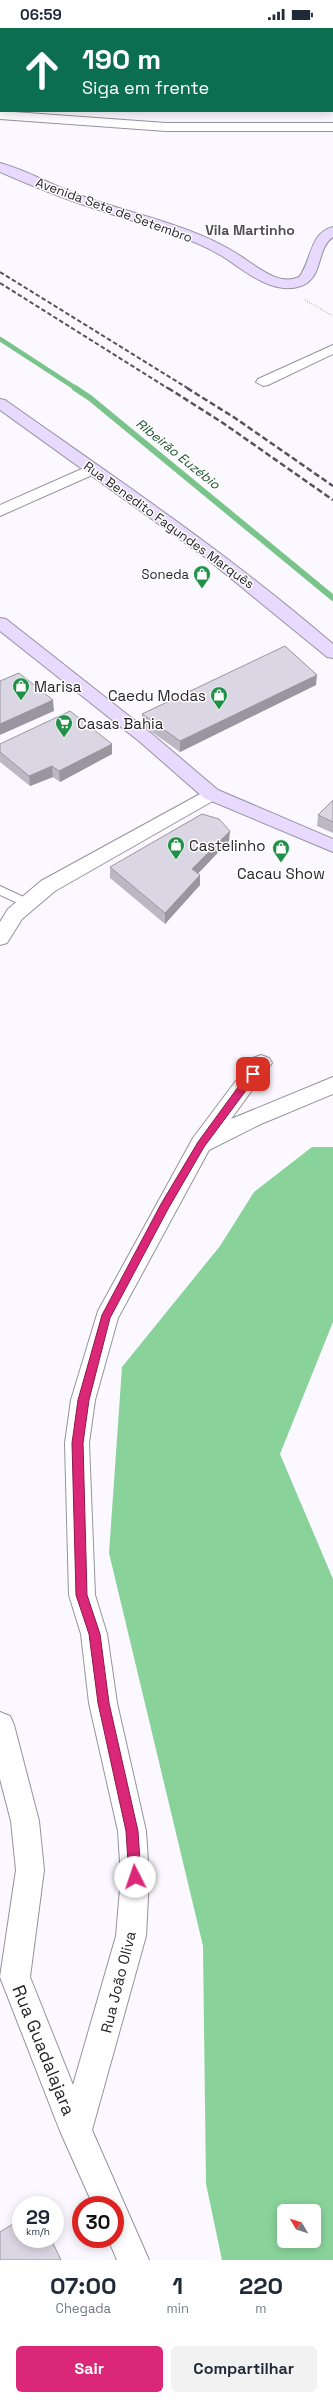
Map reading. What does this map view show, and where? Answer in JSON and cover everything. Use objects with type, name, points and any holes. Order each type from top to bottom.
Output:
[{"type":"main road","name":"Avenida Sete de Setembro","points":[[0,167],[76,198],[178,232],[222,251],[274,281],[295,283],[303,281],[308,275],[322,239],[333,231]]},
{"type":"main road","name":"Rua Benedito Fagundes Marquês","points":[[0,403],[192,539],[304,627],[333,653]]},
{"type":"main road","points":[[0,623],[146,738],[211,794],[333,846]]},
{"type":"street","points":[[166,127],[192,114]]},
{"type":"street","points":[[0,116],[166,127],[333,127]]},
{"type":"street","points":[[263,382],[333,349]]},
{"type":"street","points":[[0,511],[93,469]]},
{"type":"street","points":[[0,938],[15,914],[26,903],[48,886],[211,794]]},
{"type":"street","name":"Rua João Oliva","points":[[76,2131],[132,1936],[135,1877],[132,1831],[103,1703],[94,1634],[82,1595],[77,1443],[84,1400],[106,1318],[164,1207],[201,1144],[261,1063]]},
{"type":"street","points":[[201,1144],[253,1118],[333,1085]]},
{"type":"street","name":"Rua Guadalajara","points":[[0,1725],[25,1821],[30,1870],[8,1980],[105,2196]]},
{"type":"street","points":[[124,2238],[134,2260]]},
{"type":"lane","points":[[0,890],[26,903]]},
{"type":"green space","points":[[312,1147],[333,1147],[333,1322],[280,1454],[333,1579],[333,2260],[222,2260],[206,2184],[203,1946],[109,1553],[122,1367],[220,1246],[254,1192]]},
{"type":"building","name":"Caedu Modas","points":[[285,646],[317,675],[180,741],[142,714]]},
{"type":"building","name":"Marisa","points":[[19,673],[53,700],[0,724],[0,681]]},
{"type":"building","name":"Casas Bahia","points":[[70,711],[112,744],[59,771],[52,766],[29,776],[0,752],[0,744]]},
{"type":"building","points":[[333,800],[333,822],[318,815]]},
{"type":"building","name":"Castelinho","points":[[202,814],[219,819],[230,831],[192,869],[200,875],[165,913],[110,867]]},
{"type":"building","points":[[12,2225],[12,2248],[55,2248],[61,2260],[0,2260],[0,2232]]},
{"type":"waterway","name":"Ribeirão Euzébio","points":[[0,339],[77,389]]},
{"type":"waterway","name":"Ribeirão Euzébio","points":[[75,388],[90,398],[333,598]]},
{"type":"railway","points":[[0,272],[189,389]]},
{"type":"railway","points":[[0,283],[169,389]]},
{"type":"railway","points":[[168,388],[223,423],[333,500]]},
{"type":"railway","points":[[187,388],[235,418],[333,486]]},
{"type":"place","name":"Soneda","points":[[202,589]]},
{"type":"place","name":"Marisa","points":[[21,701]]},
{"type":"place","name":"Caedu Modas","points":[[219,710]]},
{"type":"place","name":"Casas Bahia","points":[[64,738]]},
{"type":"place","name":"Castelinho","points":[[176,860]]},
{"type":"place","name":"Cacau Show","points":[[281,863]]},
{"type":"district","name":"Vila Martinho","points":[[250,230]]},
{"type":"route","points":[[135,1877],[132,1831],[121,1788],[103,1703],[94,1634],[82,1595],[80,1483],[77,1443],[84,1400],[106,1318],[164,1207],[201,1144],[253,1074]]}]
